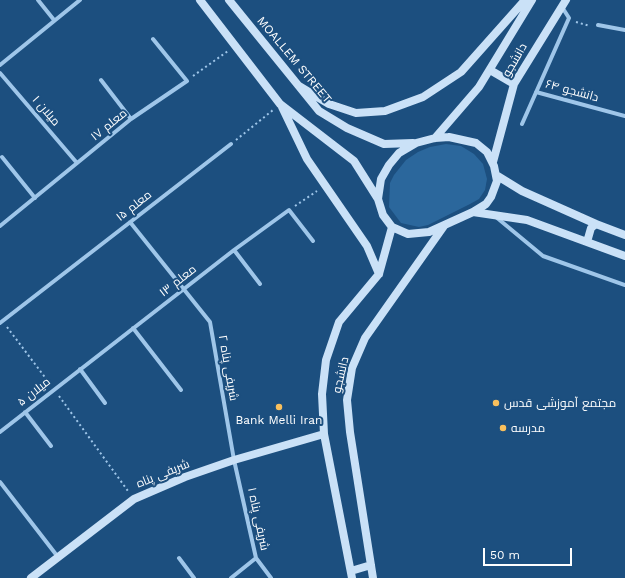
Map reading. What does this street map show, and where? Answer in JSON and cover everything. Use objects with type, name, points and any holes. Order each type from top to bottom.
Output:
[{"type":"main road","points":[[200,0],[280,104],[307,159],[367,246],[379,274]]},
{"type":"main road","name":"MOALLEM STREET","points":[[229,0],[319,111],[347,128],[384,144],[416,143]]},
{"type":"main road","points":[[299,86],[329,104],[356,113],[385,111],[423,97],[461,72],[525,0]]},
{"type":"main road","name":"دانشجو","points":[[435,138],[479,87],[532,0]]},
{"type":"main road","name":"دانشجو","points":[[493,162],[514,84],[564,3]]},
{"type":"main road","points":[[490,70],[514,84]]},
{"type":"main road","points":[[280,104],[354,161],[378,199],[383,215],[392,227],[408,234],[419,234],[444,226],[486,204],[492,197],[497,181],[493,162],[488,152],[476,143],[459,138],[435,138],[416,143],[399,153],[389,165],[382,179],[378,199]]},
{"type":"main road","points":[[496,175],[522,191],[596,224],[625,235]]},
{"type":"main road","points":[[473,212],[527,220],[625,256]]},
{"type":"main road","points":[[587,242],[591,228],[596,224]]},
{"type":"main road","name":"دانشجو","points":[[373,578],[347,400],[352,368],[365,338],[444,226]]},
{"type":"main road","name":"دانشجو","points":[[352,575],[324,434],[322,394],[326,360],[339,322],[379,274],[392,227]]},
{"type":"main road","name":"شریفی پناه","points":[[31,578],[134,499],[185,477],[234,460],[324,434]]},
{"type":"main road","points":[[352,575],[370,565]]},
{"type":"street","points":[[38,0],[54,20]]},
{"type":"street","points":[[0,65],[80,0]]},
{"type":"street","points":[[522,124],[569,18],[564,3]]},
{"type":"street","points":[[598,25],[625,30]]},
{"type":"street","points":[[153,39],[187,81]]},
{"type":"street","name":"میلان ۱","points":[[0,73],[77,163]]},
{"type":"street","points":[[101,80],[131,119]]},
{"type":"street","name":"معلم ۱۷","points":[[0,226],[131,119],[187,81]]},
{"type":"street","name":"دانشجو ۶۴","points":[[536,92],[625,116]]},
{"type":"street","name":"معلم ۱۵","points":[[1,322],[231,144]]},
{"type":"street","points":[[2,157],[35,198]]},
{"type":"street","points":[[289,210],[313,241]]},
{"type":"street","name":"معلم ۱۳","points":[[80,369],[234,250],[289,210]]},
{"type":"street","points":[[494,215],[543,256],[625,285]]},
{"type":"street","name":"شریفی پناه ۲","points":[[130,222],[210,322],[234,460]]},
{"type":"street","points":[[234,250],[260,284]]},
{"type":"street","points":[[133,328],[180,390]]},
{"type":"street","points":[[80,369],[105,403]]},
{"type":"street","name":"میلان ۵","points":[[0,432],[80,369]]},
{"type":"street","points":[[25,412],[51,446]]},
{"type":"street","name":"شریفی پناه ۱","points":[[234,460],[256,558],[271,578]]},
{"type":"street","points":[[0,482],[58,557]]},
{"type":"street","points":[[179,558],[194,578]]},
{"type":"street","points":[[231,578],[256,558]]},
{"type":"path","points":[[574,17],[576,22],[588,26],[598,25]]},
{"type":"path","points":[[187,81],[236,46]]},
{"type":"path","points":[[231,144],[280,104]]},
{"type":"path","points":[[289,210],[317,191]]},
{"type":"path","points":[[1,322],[54,389],[134,499]]},
{"type":"shaded area","points":[[446,144],[461,146],[474,154],[483,164],[487,179],[485,190],[479,199],[428,225],[419,227],[401,223],[389,207],[390,183],[394,175],[406,160],[418,152],[430,147]]},
{"type":"place","name":"مجتمع آموزشی قدس","points":[[496,403]]},
{"type":"place","name":"Bank Melli Iran","points":[[279,407]]},
{"type":"place","name":"مدرسه","points":[[503,428]]}]
